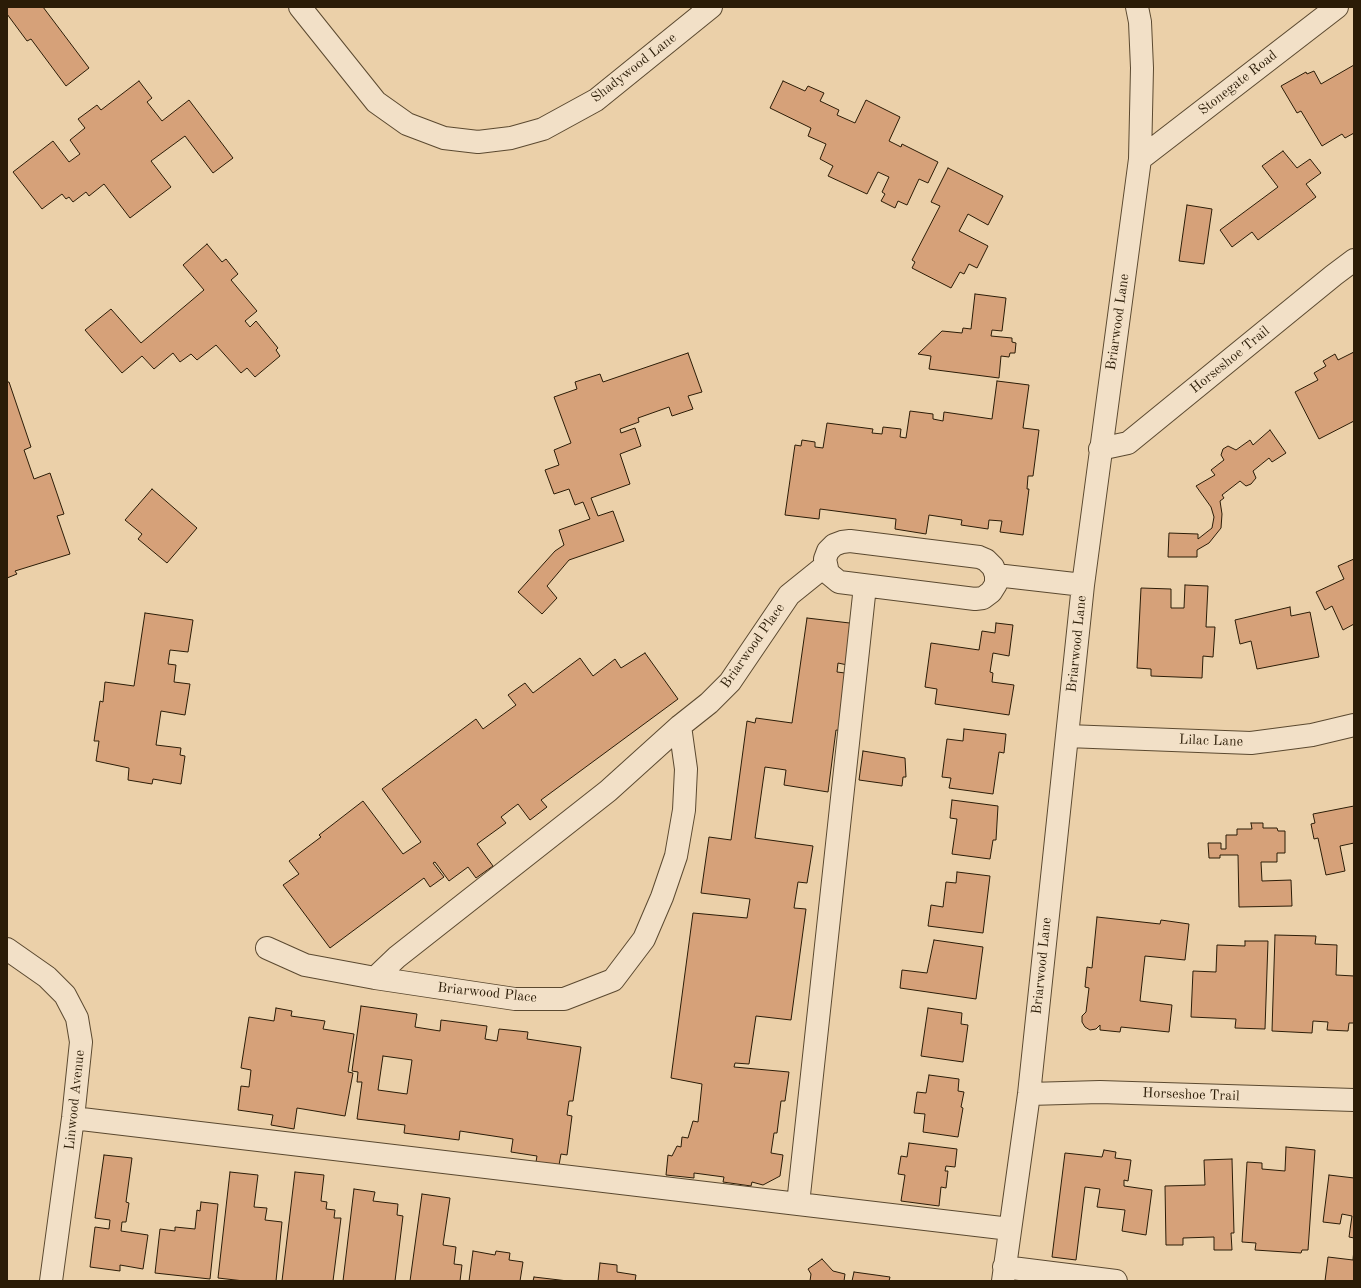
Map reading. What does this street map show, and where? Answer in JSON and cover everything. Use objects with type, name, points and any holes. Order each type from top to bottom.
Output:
[{"type":"street","name":"Shadywood Lane","points":[[300,7],[376,102],[407,124],[444,138],[478,142],[511,138],[543,129],[596,100],[710,7]]},
{"type":"street","name":"Briarwood Lane","points":[[1004,1274],[1029,1094],[1083,585],[1140,159],[1142,68],[1140,22],[1136,7]]},
{"type":"street","name":"Stonegate Road","points":[[1140,159],[1337,7]]},
{"type":"street","name":"Horseshoe Trail","points":[[1100,450],[1128,443],[1354,260]]},
{"type":"street","name":"Briarwood Place","points":[[374,978],[397,957],[608,791],[680,726],[709,704],[730,682],[789,595],[825,566],[827,555],[834,545],[850,541],[979,557],[986,560],[993,567],[996,575]]},
{"type":"street","points":[[825,566],[832,578],[839,582],[975,599],[984,598],[991,592],[996,584],[996,575],[1083,585]]},
{"type":"street","points":[[798,1204],[865,586]]},
{"type":"street","name":"Lilac Lane","points":[[1067,736],[1251,743],[1312,735],[1354,725]]},
{"type":"street","name":"Briarwood Place","points":[[267,948],[305,965],[374,978],[515,999],[564,999],[613,980],[644,939],[662,897],[676,856],[684,810],[686,769],[680,726]]},
{"type":"street","name":"Linwood Avenue","points":[[7,949],[47,977],[65,995],[78,1018],[81,1042],[73,1118],[51,1281]]},
{"type":"street","name":"Horseshoe Trail","points":[[1029,1094],[1100,1092],[1354,1100]]},
{"type":"street","points":[[73,1118],[1010,1229]]},
{"type":"street","points":[[1004,1274],[1116,1281]]},
{"type":"building","points":[[7,7],[43,7],[89,68],[66,86],[31,39],[27,41],[7,14]]},
{"type":"building","points":[[1354,65],[1354,133],[1345,138],[1342,134],[1322,146],[1301,111],[1297,113],[1281,86],[1306,72],[1307,74],[1314,71],[1321,84]]},
{"type":"building","points":[[139,81],[152,98],[147,102],[162,121],[189,100],[233,158],[213,173],[185,136],[151,161],[171,187],[130,218],[104,184],[89,196],[86,192],[73,202],[69,197],[66,199],[62,194],[42,209],[13,172],[53,141],[69,162],[80,154],[70,140],[85,128],[78,119],[97,105],[101,110]]},
{"type":"building","points":[[783,81],[805,91],[808,86],[824,93],[820,101],[839,110],[837,115],[855,123],[866,100],[900,117],[889,141],[901,147],[902,144],[938,162],[928,183],[919,179],[907,205],[898,201],[895,208],[881,201],[885,194],[882,192],[889,177],[878,172],[867,194],[828,176],[833,166],[820,159],[826,144],[808,136],[811,128],[770,108]]},
{"type":"building","points":[[1283,151],[1297,168],[1310,159],[1321,173],[1306,184],[1316,197],[1258,240],[1252,232],[1232,247],[1220,230],[1278,187],[1262,166]]},
{"type":"building","points":[[948,168],[1003,196],[988,225],[968,214],[959,231],[988,246],[977,268],[969,264],[964,274],[960,272],[951,288],[912,268],[915,262],[912,260],[940,206],[931,202]]},
{"type":"building","points":[[1187,205],[1212,209],[1204,264],[1179,261]]},
{"type":"building","points":[[207,244],[222,262],[226,259],[238,274],[231,280],[257,311],[245,321],[250,327],[256,321],[278,348],[276,350],[280,356],[255,377],[247,368],[241,373],[216,345],[197,360],[191,354],[180,362],[173,353],[154,369],[142,356],[122,373],[85,330],[111,309],[141,343],[204,290],[183,265]]},
{"type":"building","points":[[975,294],[1006,298],[1002,331],[992,330],[991,336],[1012,338],[1012,342],[1016,343],[1015,353],[1010,353],[1009,357],[1001,356],[999,378],[929,369],[931,356],[918,354],[942,331],[962,333],[963,328],[971,329]]},
{"type":"building","points":[[1354,352],[1354,421],[1319,439],[1295,392],[1318,380],[1314,373],[1326,366],[1323,361],[1335,354],[1338,360]]},
{"type":"building","points":[[688,353],[702,392],[688,396],[693,409],[672,416],[669,407],[638,418],[639,422],[620,429],[621,433],[635,428],[641,446],[620,454],[630,484],[591,498],[598,516],[613,511],[624,541],[569,560],[547,586],[557,598],[542,614],[518,592],[555,551],[564,545],[559,530],[590,519],[583,502],[575,505],[569,489],[554,494],[545,470],[559,465],[554,450],[571,443],[554,397],[577,389],[575,382],[600,374],[603,382]]},
{"type":"building","points":[[997,381],[1029,385],[1023,428],[1039,430],[1033,476],[1028,476],[1027,489],[1029,489],[1023,535],[1000,532],[1002,521],[989,520],[988,529],[961,525],[962,520],[929,515],[926,534],[895,529],[896,519],[820,509],[819,519],[785,515],[795,445],[801,446],[802,440],[815,442],[815,447],[823,448],[827,423],[873,429],[872,433],[882,434],[883,427],[901,429],[900,437],[906,438],[910,411],[933,414],[933,419],[943,421],[944,412],[992,419]]},
{"type":"building","points":[[7,382],[9,382],[31,447],[24,450],[34,479],[50,473],[64,514],[57,516],[70,554],[15,571],[17,574],[7,578]]},
{"type":"building","points":[[1270,430],[1286,453],[1272,462],[1269,458],[1253,471],[1256,478],[1251,484],[1246,486],[1240,481],[1222,495],[1224,498],[1220,501],[1222,514],[1221,528],[1209,543],[1197,550],[1197,557],[1168,557],[1169,533],[1198,534],[1198,539],[1212,528],[1214,517],[1211,507],[1196,486],[1215,475],[1211,470],[1224,460],[1221,455],[1223,449],[1228,446],[1236,450],[1250,440],[1253,445]]},
{"type":"building","points":[[152,489],[197,528],[167,563],[138,539],[142,534],[125,520]]},
{"type":"building","points":[[1354,559],[1354,624],[1343,630],[1332,606],[1325,610],[1316,592],[1344,579],[1338,566]]},
{"type":"building","points":[[1185,585],[1208,586],[1206,627],[1215,627],[1213,657],[1203,656],[1202,678],[1151,676],[1151,669],[1137,668],[1141,588],[1171,589],[1171,608],[1184,608]]},
{"type":"building","points":[[1290,607],[1291,616],[1310,612],[1319,657],[1257,669],[1251,641],[1240,644],[1235,620]]},
{"type":"building","points":[[145,613],[193,620],[188,652],[170,650],[168,664],[176,665],[174,682],[190,684],[185,715],[161,711],[156,745],[181,748],[180,755],[185,756],[181,784],[153,779],[152,784],[128,780],[129,768],[96,761],[99,741],[94,741],[100,701],[103,702],[105,682],[134,686]]},
{"type":"building","points":[[807,618],[858,624],[852,666],[838,663],[837,672],[853,674],[845,731],[836,730],[828,792],[784,785],[786,770],[765,767],[755,838],[813,846],[807,883],[798,882],[794,908],[806,909],[791,1020],[756,1016],[749,1064],[735,1063],[734,1067],[789,1072],[785,1101],[781,1101],[777,1133],[774,1133],[771,1153],[783,1155],[780,1176],[763,1185],[752,1182],[751,1186],[723,1182],[724,1177],[694,1173],[694,1178],[666,1175],[668,1155],[672,1156],[677,1146],[681,1147],[682,1137],[688,1138],[693,1121],[698,1122],[702,1084],[671,1078],[693,913],[747,918],[750,899],[701,893],[709,837],[731,840],[747,721],[755,723],[756,718],[792,723]]},
{"type":"building","points":[[996,623],[1013,625],[1009,656],[993,653],[990,672],[993,673],[992,682],[1014,685],[1009,715],[935,704],[937,689],[925,687],[931,643],[979,650],[982,631],[995,633]]},
{"type":"building","points":[[645,653],[678,699],[541,800],[547,807],[530,820],[518,804],[501,817],[506,823],[477,844],[493,866],[476,878],[468,867],[449,881],[435,862],[433,863],[444,877],[430,887],[424,878],[330,948],[283,885],[299,874],[289,861],[321,837],[319,835],[363,801],[403,854],[421,842],[382,789],[476,719],[483,729],[516,705],[508,695],[525,683],[533,693],[580,658],[593,676],[615,659],[621,668]]},
{"type":"building","points":[[964,729],[1006,734],[1004,753],[999,752],[993,794],[949,788],[951,778],[942,777],[947,739],[963,741]]},
{"type":"building","points":[[863,751],[905,758],[906,777],[903,777],[902,786],[859,780]]},
{"type":"building","points":[[952,800],[998,806],[996,840],[993,840],[990,859],[952,854],[957,819],[950,818]]},
{"type":"building","points":[[1354,806],[1354,843],[1340,846],[1345,871],[1326,875],[1318,838],[1314,839],[1311,824],[1315,823],[1313,814]]},
{"type":"building","points":[[1251,823],[1263,823],[1263,828],[1277,828],[1278,831],[1285,831],[1285,853],[1277,853],[1277,862],[1261,862],[1262,881],[1291,880],[1292,906],[1239,907],[1238,855],[1220,855],[1220,858],[1209,858],[1208,843],[1221,843],[1221,849],[1226,849],[1226,835],[1237,835],[1237,829],[1252,829]]},
{"type":"building","points":[[957,872],[990,876],[983,933],[928,926],[931,905],[943,907],[946,882],[956,883]]},
{"type":"building","points":[[1097,917],[1160,924],[1161,920],[1189,924],[1185,960],[1145,956],[1140,1001],[1172,1005],[1169,1032],[1121,1027],[1120,1032],[1100,1030],[1100,1025],[1096,1029],[1090,1030],[1085,1027],[1082,1022],[1082,1016],[1086,1012],[1089,988],[1085,987],[1087,967],[1092,968]]},
{"type":"building","points":[[1275,935],[1316,936],[1315,944],[1337,945],[1336,975],[1354,976],[1354,1023],[1349,1023],[1348,1031],[1327,1030],[1328,1022],[1313,1021],[1312,1033],[1272,1031]]},
{"type":"building","points":[[934,940],[983,947],[976,999],[900,988],[902,970],[927,973]]},
{"type":"building","points":[[1245,941],[1268,941],[1265,1029],[1235,1028],[1236,1019],[1191,1017],[1193,971],[1216,972],[1217,945],[1245,946]]},
{"type":"building","points":[[361,1006],[417,1014],[415,1027],[440,1031],[441,1020],[487,1026],[485,1039],[497,1041],[499,1029],[528,1032],[527,1039],[581,1047],[573,1101],[569,1101],[567,1115],[572,1116],[567,1155],[561,1154],[559,1165],[536,1162],[537,1156],[511,1152],[513,1139],[460,1131],[459,1140],[404,1133],[405,1125],[357,1119],[362,1082],[357,1082],[358,1072],[352,1071]],"holes":[[[383,1056],[412,1060],[407,1094],[378,1090]]]},
{"type":"building","points":[[276,1008],[292,1011],[291,1016],[325,1021],[323,1029],[354,1034],[348,1072],[353,1073],[345,1116],[297,1108],[294,1129],[271,1125],[273,1115],[238,1110],[241,1086],[249,1087],[251,1070],[241,1068],[249,1017],[274,1021]]},
{"type":"building","points":[[928,1008],[962,1013],[961,1024],[968,1025],[963,1062],[921,1056]]},
{"type":"building","points":[[929,1075],[959,1079],[958,1091],[964,1092],[958,1137],[923,1132],[925,1114],[914,1113],[917,1092],[926,1093]]},
{"type":"building","points":[[909,1143],[957,1149],[955,1167],[946,1166],[945,1171],[948,1171],[946,1188],[941,1187],[939,1206],[901,1201],[905,1175],[898,1174],[901,1156],[907,1157]]},
{"type":"building","points":[[1286,1147],[1315,1150],[1308,1250],[1302,1250],[1301,1253],[1255,1250],[1256,1243],[1242,1242],[1247,1162],[1262,1163],[1262,1169],[1285,1171]]},
{"type":"building","points":[[1104,1150],[1116,1152],[1115,1158],[1131,1160],[1128,1181],[1124,1180],[1124,1186],[1152,1190],[1146,1235],[1122,1231],[1125,1210],[1097,1207],[1100,1189],[1085,1187],[1076,1260],[1052,1257],[1065,1153],[1102,1157]]},
{"type":"building","points":[[104,1155],[132,1158],[126,1202],[129,1203],[126,1222],[122,1222],[121,1231],[148,1235],[143,1269],[120,1265],[120,1271],[90,1267],[95,1227],[109,1229],[110,1220],[95,1218]]},
{"type":"building","points":[[1232,1159],[1234,1233],[1231,1233],[1232,1250],[1214,1250],[1214,1237],[1183,1238],[1183,1245],[1166,1245],[1165,1186],[1205,1185],[1204,1160]]},
{"type":"building","points":[[230,1172],[258,1175],[254,1207],[267,1208],[265,1220],[282,1222],[276,1281],[244,1281],[218,1278]]},
{"type":"building","points":[[295,1172],[324,1175],[321,1201],[327,1202],[326,1209],[335,1210],[334,1218],[341,1218],[333,1281],[282,1281]]},
{"type":"building","points":[[1329,1175],[1354,1178],[1354,1238],[1349,1237],[1352,1216],[1342,1214],[1340,1224],[1323,1222]]},
{"type":"building","points":[[354,1189],[375,1192],[373,1201],[398,1204],[397,1215],[403,1216],[395,1281],[343,1281]]},
{"type":"building","points":[[422,1194],[450,1198],[443,1245],[456,1247],[454,1264],[462,1265],[460,1281],[410,1281]]},
{"type":"building","points":[[201,1202],[218,1204],[210,1279],[155,1273],[160,1229],[175,1231],[175,1227],[195,1229],[197,1210],[200,1211]]},
{"type":"building","points":[[1354,1249],[1354,1281],[1325,1281],[1328,1257],[1353,1260]]},
{"type":"building","points":[[473,1251],[495,1255],[496,1251],[510,1253],[509,1260],[523,1262],[520,1281],[469,1281]]},
{"type":"building","points":[[822,1259],[833,1271],[845,1274],[844,1281],[810,1281],[811,1274],[808,1269]]},
{"type":"building","points":[[600,1263],[617,1265],[617,1272],[636,1275],[635,1281],[598,1281]]},
{"type":"building","points":[[854,1272],[890,1277],[889,1281],[852,1281]]},
{"type":"building","points":[[534,1277],[568,1281],[533,1281]]}]
